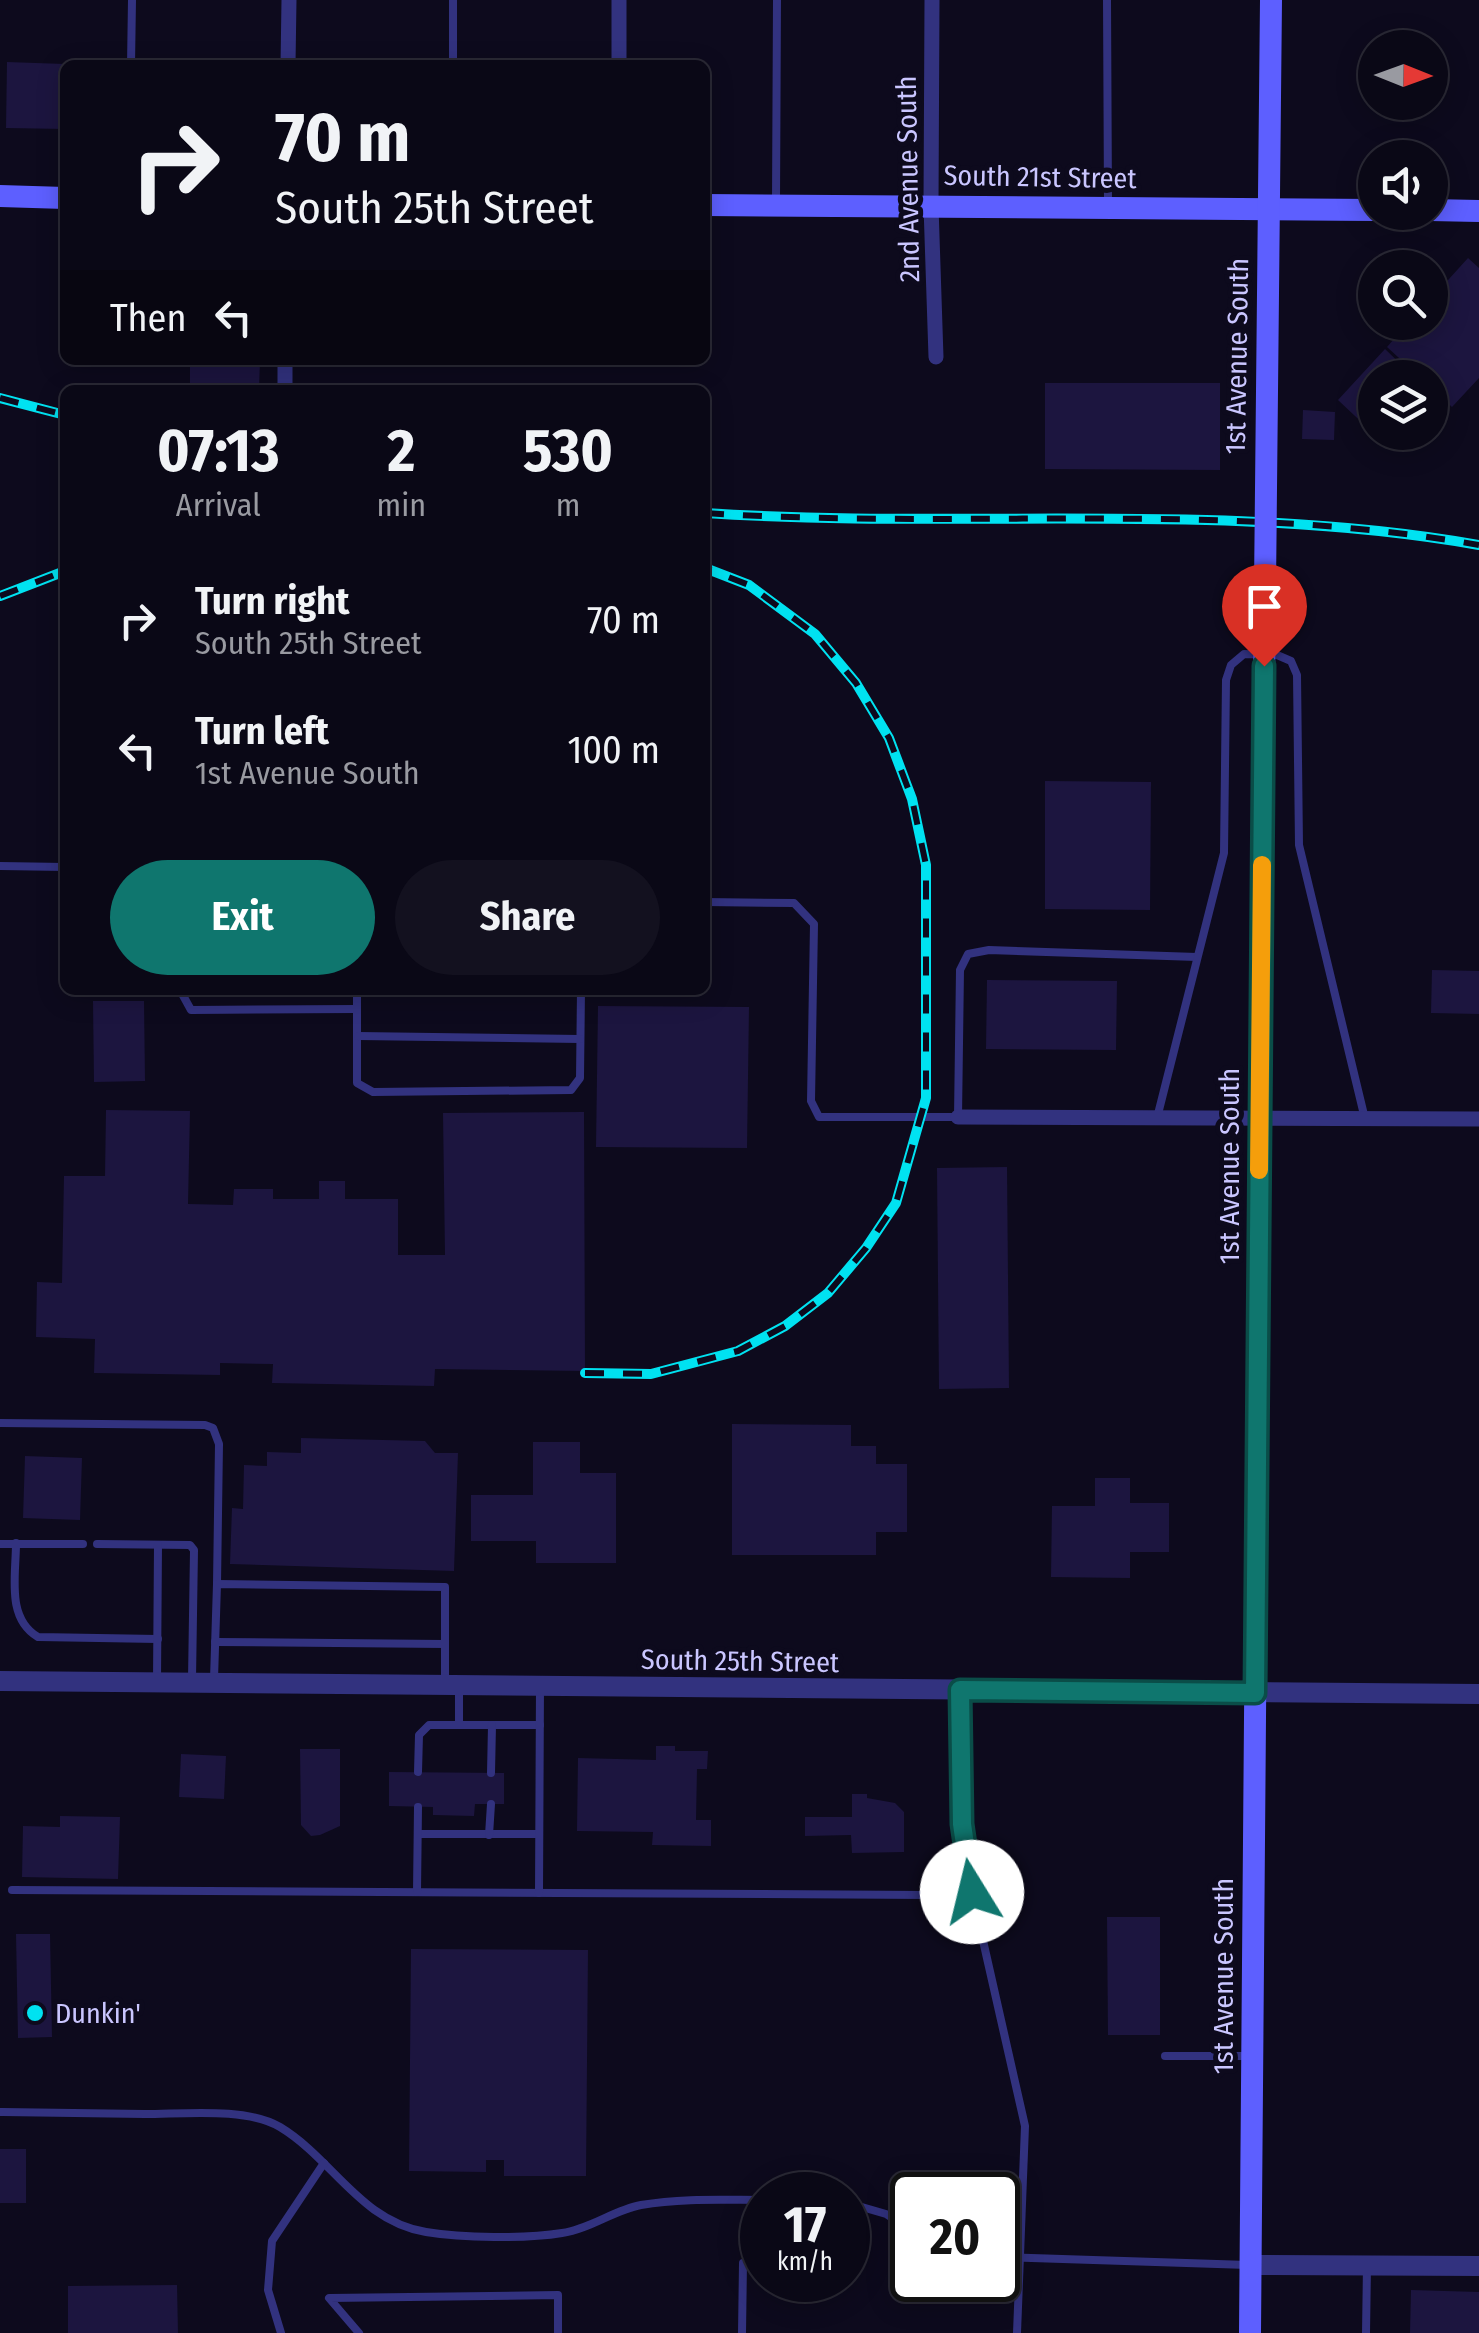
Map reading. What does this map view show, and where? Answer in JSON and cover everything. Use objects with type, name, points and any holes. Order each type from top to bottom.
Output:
[{"type":"main road","name":"1st Avenue South","points":[[1250,2333],[1271,0]]},
{"type":"main road","points":[[0,196],[60,198]]},
{"type":"main road","name":"South 21st Street","points":[[710,204],[1358,210]]},
{"type":"main road","points":[[1448,210],[1479,210]]},
{"type":"street","points":[[288,60],[289,0]]},
{"type":"street","points":[[619,0],[619,60]]},
{"type":"street","name":"2nd Avenue South","points":[[932,0],[931,206],[936,357]]},
{"type":"street","points":[[958,1117],[1479,1119]]},
{"type":"street","name":"South 25th Street","points":[[0,1681],[1479,1694]]},
{"type":"street","points":[[1250,2265],[1479,2266]]},
{"type":"lane","points":[[131,60],[132,0]]},
{"type":"lane","points":[[452,60],[453,0]]},
{"type":"lane","points":[[776,205],[777,0]]},
{"type":"lane","points":[[1108,0],[1108,208]]},
{"type":"lane","points":[[1157,1118],[1224,853],[1226,680],[1231,665],[1244,654],[1277,655],[1291,660],[1297,676],[1299,845],[1366,1119]]},
{"type":"lane","points":[[0,866],[60,868]]},
{"type":"lane","points":[[710,902],[794,903],[814,924],[811,1100],[820,1117],[958,1117],[960,970],[968,954],[989,950],[1197,957]]},
{"type":"lane","points":[[183,995],[191,1010],[358,1009]]},
{"type":"lane","points":[[358,995],[358,1082],[373,1092],[571,1090],[580,1078],[581,995]]},
{"type":"lane","points":[[358,1036],[580,1039]]},
{"type":"lane","points":[[0,1424],[213,1428],[219,1444],[214,1683]]},
{"type":"lane","points":[[16,1543],[16,1612],[25,1629],[38,1636],[158,1639]]},
{"type":"lane","points":[[0,1544],[83,1544]]},
{"type":"lane","points":[[97,1544],[190,1545],[194,1550],[192,1683]]},
{"type":"lane","points":[[157,1683],[158,1545]]},
{"type":"lane","points":[[217,1584],[446,1587],[445,1644],[459,1725]]},
{"type":"lane","points":[[215,1642],[445,1644]]},
{"type":"lane","points":[[539,1893],[540,1686]]},
{"type":"lane","points":[[960,1690],[962,1824],[972,1892],[1025,2126],[1020,2220]]},
{"type":"lane","points":[[418,1772],[419,1735],[429,1726],[540,1724]]},
{"type":"lane","points":[[491,1773],[492,1725]]},
{"type":"lane","points":[[490,1804],[490,1834]]},
{"type":"lane","points":[[417,1892],[418,1807]]},
{"type":"lane","points":[[418,1834],[539,1834]]},
{"type":"lane","points":[[12,1890],[927,1896],[972,1892]]},
{"type":"lane","points":[[1165,2056],[1252,2056]]},
{"type":"lane","points":[[0,2112],[233,2114],[278,2126],[324,2163],[359,2200],[387,2219],[422,2232],[464,2236],[563,2233],[636,2206],[740,2200]]},
{"type":"lane","points":[[281,2333],[268,2290],[272,2241],[324,2163]]},
{"type":"lane","points":[[1020,2257],[1250,2265]]},
{"type":"lane","points":[[1366,2333],[1367,2266]]},
{"type":"lane","points":[[359,2333],[328,2298],[558,2295],[558,2333]]},
{"type":"lane","points":[[742,2302],[742,2333]]},
{"type":"lane","points":[[1016,2333],[1017,2302]]},
{"type":"building","points":[[7,62],[60,64],[60,129],[6,128]]},
{"type":"building","points":[[1468,258],[1479,268],[1479,378],[1452,407],[1448,403],[1448,360],[1401,360],[1387,347],[1393,340],[1448,340],[1448,280]]},
{"type":"building","points":[[1385,349],[1396,360],[1375,360]]},
{"type":"building","points":[[190,365],[260,365],[259,385],[190,385]]},
{"type":"building","points":[[1358,378],[1358,419],[1338,400]]},
{"type":"building","points":[[1045,383],[1220,383],[1220,470],[1045,469]]},
{"type":"building","points":[[1303,410],[1335,412],[1334,440],[1302,439]]},
{"type":"building","points":[[1045,781],[1151,782],[1150,910],[1045,909]]},
{"type":"building","points":[[1432,970],[1479,971],[1479,1014],[1431,1013]]},
{"type":"building","points":[[987,980],[1117,981],[1116,1050],[986,1049]]},
{"type":"building","points":[[93,1001],[144,1001],[145,1081],[94,1082]]},
{"type":"building","points":[[598,1006],[749,1007],[747,1148],[596,1147]]},
{"type":"building","points":[[106,1110],[190,1111],[188,1204],[233,1205],[234,1189],[273,1189],[273,1199],[319,1199],[319,1181],[345,1181],[345,1199],[398,1199],[398,1255],[445,1255],[443,1113],[584,1112],[585,1371],[435,1369],[434,1386],[272,1383],[273,1364],[220,1363],[220,1375],[94,1373],[95,1339],[36,1337],[37,1282],[62,1283],[64,1176],[105,1176]]},
{"type":"building","points":[[1007,1167],[1009,1388],[939,1389],[937,1168]]},
{"type":"building","points":[[732,1424],[851,1425],[851,1446],[876,1446],[876,1464],[907,1464],[907,1532],[876,1532],[876,1555],[732,1555]]},
{"type":"building","points":[[301,1438],[425,1441],[435,1453],[458,1453],[454,1571],[230,1564],[232,1508],[243,1509],[244,1465],[267,1466],[267,1452],[301,1453]]},
{"type":"building","points":[[533,1442],[580,1442],[580,1473],[616,1473],[616,1563],[536,1563],[536,1541],[471,1541],[471,1495],[533,1495]]},
{"type":"building","points":[[25,1456],[82,1458],[80,1520],[23,1518]]},
{"type":"building","points":[[1095,1478],[1130,1478],[1130,1503],[1169,1503],[1169,1552],[1130,1552],[1130,1578],[1051,1577],[1052,1506],[1095,1506]]},
{"type":"building","points":[[656,1746],[675,1746],[675,1751],[708,1751],[707,1769],[697,1769],[696,1820],[711,1820],[711,1846],[652,1845],[653,1832],[577,1831],[578,1758],[656,1760]]},
{"type":"building","points":[[300,1749],[340,1749],[340,1826],[320,1835],[311,1836],[301,1825]]},
{"type":"building","points":[[181,1754],[226,1756],[224,1799],[179,1797]]},
{"type":"building","points":[[389,1772],[504,1773],[504,1804],[475,1804],[474,1816],[433,1815],[433,1807],[389,1806]]},
{"type":"building","points":[[852,1794],[867,1794],[867,1798],[895,1803],[904,1812],[904,1852],[852,1853],[851,1835],[805,1836],[805,1817],[852,1817]]},
{"type":"building","points":[[60,1816],[120,1817],[118,1879],[22,1877],[23,1826],[60,1827]]},
{"type":"building","points":[[1107,1917],[1160,1917],[1160,2035],[1108,2035]]},
{"type":"building","points":[[16,1934],[50,1934],[52,2037],[18,2038]]},
{"type":"building","points":[[411,1949],[588,1950],[586,2176],[504,2176],[504,2160],[486,2160],[486,2172],[409,2171]]},
{"type":"building","points":[[0,2149],[26,2149],[26,2203],[0,2203]]},
{"type":"building","points":[[177,2285],[178,2333],[68,2333],[68,2286]]},
{"type":"building","points":[[1411,2290],[1479,2292],[1479,2333],[1410,2333]]},
{"type":"railway","points":[[0,398],[60,414]]},
{"type":"railway","points":[[710,513],[1287,523],[1479,545]]},
{"type":"railway","points":[[585,1373],[651,1374],[738,1351],[785,1326],[828,1293],[866,1248],[896,1203],[926,1098],[926,865],[912,799],[889,738],[856,683],[815,634],[749,585],[710,570]]},
{"type":"railway","points":[[0,596],[60,573]]},
{"type":"slow traffic","points":[[1259,1170],[1262,865]]},
{"type":"place","name":"Dunkin'","points":[[35,2013]]},
{"type":"route","points":[[972,1892],[962,1824],[960,1690],[1255,1693],[1264,666]]}]
